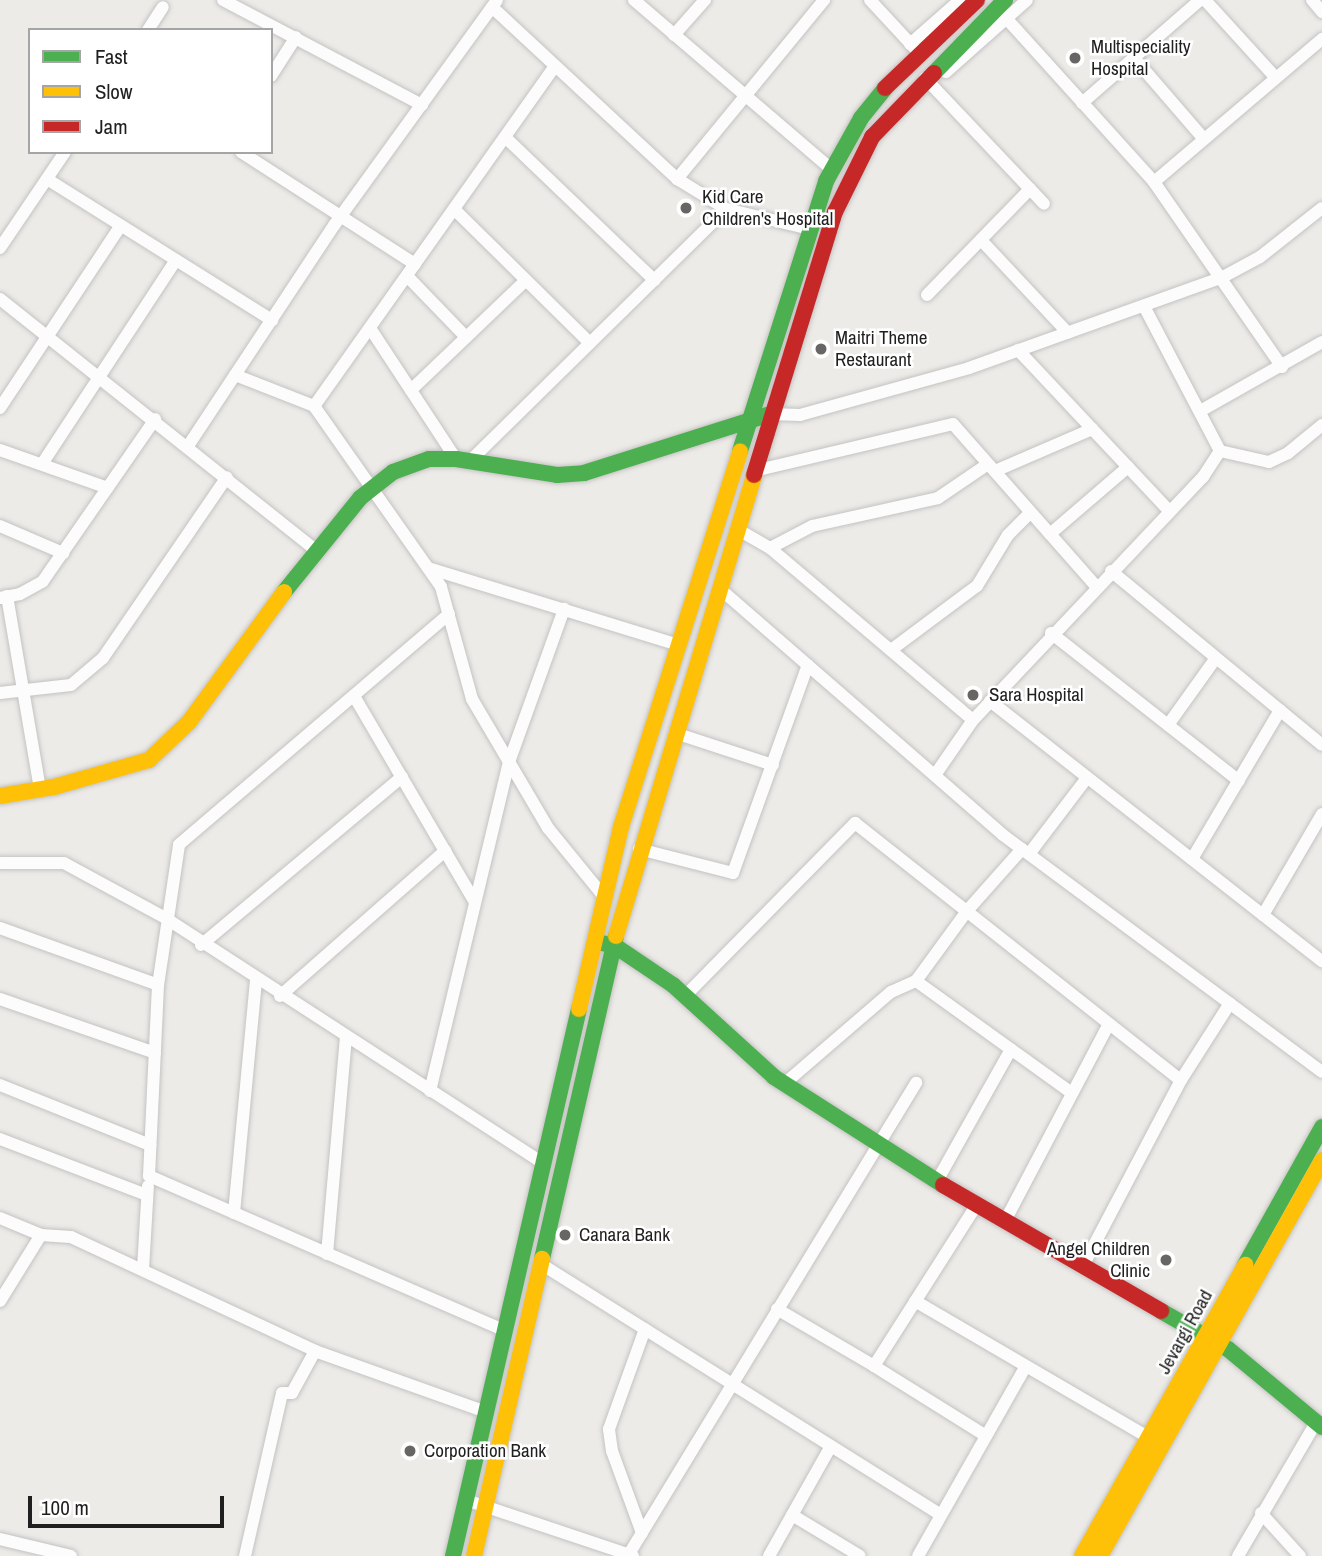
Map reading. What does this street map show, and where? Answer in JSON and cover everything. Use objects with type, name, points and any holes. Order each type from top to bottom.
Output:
[{"type":"main road","points":[[453,1556],[621,827],[747,421],[810,229],[832,170],[861,118],[915,49],[977,0]]},
{"type":"main road","points":[[474,1556],[639,849],[770,414],[852,171],[872,137],[1005,0]]},
{"type":"main road","points":[[0,796],[134,768],[172,741],[316,550],[372,488],[393,472],[429,459],[464,459],[557,475],[584,473],[770,414]]},
{"type":"main road","points":[[594,941],[615,946],[685,996],[784,1084],[976,1206],[1084,1264],[1214,1340],[1319,1424]]},
{"type":"main road","name":"Jevargi Road","points":[[1082,1556],[1149,1438],[1214,1340],[1320,1135]]},
{"type":"main road","points":[[1100,1556],[1214,1340],[1322,1160]]},
{"type":"street","points":[[223,0],[422,104]]},
{"type":"street","points":[[634,0],[832,170]]},
{"type":"street","points":[[674,35],[705,0]]},
{"type":"street","points":[[677,179],[743,94],[824,0]]},
{"type":"street","points":[[870,0],[915,49],[960,0]]},
{"type":"street","points":[[1027,0],[928,81],[1044,204]]},
{"type":"street","points":[[1083,103],[1203,0],[1276,78]]},
{"type":"street","points":[[1312,0],[1322,12]]},
{"type":"street","points":[[188,446],[342,215],[495,4],[555,66],[677,179],[726,209],[810,229]]},
{"type":"street","points":[[149,28],[163,7]]},
{"type":"street","points":[[1006,18],[1154,182],[1282,367]]},
{"type":"street","points":[[273,73],[296,37]]},
{"type":"street","points":[[1154,182],[1322,39]]},
{"type":"street","points":[[1133,58],[1204,139]]},
{"type":"street","points":[[314,406],[555,66]]},
{"type":"street","points":[[505,137],[654,280]]},
{"type":"street","points":[[0,248],[64,154]]},
{"type":"street","points":[[244,154],[415,264]]},
{"type":"street","points":[[47,179],[272,320]]},
{"type":"street","points":[[927,295],[1030,189]]},
{"type":"street","points":[[770,414],[800,415],[1018,350],[1221,278],[1260,257],[1322,208]]},
{"type":"street","points":[[454,209],[590,343]]},
{"type":"street","points":[[370,328],[411,390],[464,459],[590,343],[726,209]]},
{"type":"street","points":[[0,408],[121,225]]},
{"type":"street","points":[[981,240],[1068,332]]},
{"type":"street","points":[[42,464],[98,373],[176,260]]},
{"type":"street","points":[[407,276],[467,337]]},
{"type":"street","points":[[411,390],[526,281]]},
{"type":"street","points":[[0,299],[98,373],[316,550]]},
{"type":"street","points":[[1144,306],[1202,410],[1220,451]]},
{"type":"street","points":[[1202,410],[1322,342]]},
{"type":"street","points":[[1018,350],[1169,512]]},
{"type":"street","points":[[235,374],[314,406],[372,488],[441,587],[472,699],[548,828],[605,898]]},
{"type":"street","points":[[40,789],[4,597],[43,581],[155,419]]},
{"type":"street","points":[[754,471],[953,424],[1096,586]]},
{"type":"street","points":[[1220,451],[1258,461],[1279,459],[1322,425]]},
{"type":"street","points":[[770,548],[803,529],[938,498],[991,468],[1092,429]]},
{"type":"street","points":[[0,450],[108,488]]},
{"type":"street","points":[[935,775],[973,720],[1051,633],[1203,477],[1220,451]]},
{"type":"street","points":[[1050,534],[1128,467]]},
{"type":"street","points":[[0,693],[71,685],[103,658],[227,477]]},
{"type":"street","points":[[891,650],[977,586],[1008,535],[1031,513]]},
{"type":"street","points":[[0,526],[62,553]]},
{"type":"street","points":[[737,528],[770,548],[973,720]]},
{"type":"street","points":[[428,568],[679,645]]},
{"type":"street","points":[[1111,571],[1322,745]]},
{"type":"street","points":[[719,588],[1025,851],[1322,1072]]},
{"type":"street","points":[[430,1091],[509,762],[564,610]]},
{"type":"street","points":[[143,1269],[158,985],[179,845],[449,614]]},
{"type":"street","points":[[1051,633],[1239,780]]},
{"type":"street","points":[[1168,725],[1216,658]]},
{"type":"street","points":[[639,849],[733,873],[808,665]]},
{"type":"street","points":[[354,695],[475,902]]},
{"type":"street","points":[[990,701],[1322,961]]},
{"type":"street","points":[[1192,859],[1280,710]]},
{"type":"street","points":[[675,733],[774,765]]},
{"type":"street","points":[[201,945],[402,777]]},
{"type":"street","points":[[784,1084],[891,992],[916,981],[967,911],[1025,851],[1087,778]]},
{"type":"street","points":[[1263,915],[1322,814]]},
{"type":"street","points":[[685,996],[855,823],[1181,1080]]},
{"type":"street","points":[[280,996],[445,851]]},
{"type":"street","points":[[0,863],[64,863],[167,919],[201,945],[544,1163]]},
{"type":"street","points":[[0,928],[158,985]]},
{"type":"street","points":[[234,1213],[256,980]]},
{"type":"street","points":[[916,981],[1072,1093]]},
{"type":"street","points":[[0,999],[155,1053]]},
{"type":"street","points":[[1084,1264],[1181,1080],[1230,1003]]},
{"type":"street","points":[[1005,1221],[1109,1024]]},
{"type":"street","points":[[327,1254],[346,1038]]},
{"type":"street","points":[[937,1181],[1011,1049]]},
{"type":"street","points":[[466,1500],[486,1504],[631,1555],[732,1383],[916,1083]]},
{"type":"street","points":[[0,1085],[150,1145]]},
{"type":"street","points":[[0,1139],[147,1195]]},
{"type":"street","points":[[149,1176],[505,1331]]},
{"type":"street","points":[[874,1366],[976,1206]]},
{"type":"street","points":[[0,1218],[41,1235],[71,1237],[315,1351],[486,1412]]},
{"type":"street","points":[[0,1301],[41,1235]]},
{"type":"street","points":[[541,1264],[941,1515]]},
{"type":"street","points":[[915,1301],[1025,1368],[1149,1438]]},
{"type":"street","points":[[777,1309],[986,1436]]},
{"type":"street","points":[[642,1533],[612,1451],[609,1429],[645,1329]]},
{"type":"street","points":[[245,1556],[282,1392],[292,1393],[315,1351]]},
{"type":"street","points":[[918,1556],[1025,1368]]},
{"type":"street","points":[[1238,1556],[1261,1513],[1319,1424]]},
{"type":"street","points":[[769,1556],[831,1446]]},
{"type":"street","points":[[1261,1513],[1300,1556]]},
{"type":"street","points":[[792,1515],[860,1556]]},
{"type":"street","points":[[0,1539],[32,1551],[71,1556]]},
{"type":"traffic: fast","points":[[934,73],[1005,0]]},
{"type":"traffic: fast","points":[[740,451],[826,181],[861,118],[885,88]]},
{"type":"traffic: fast","points":[[284,592],[360,498],[393,472],[429,459],[456,459],[557,475],[584,473],[770,414]]},
{"type":"traffic: fast","points":[[542,1259],[616,936]]},
{"type":"traffic: fast","points":[[602,943],[615,946],[673,985],[774,1077],[943,1185]]},
{"type":"traffic: fast","points":[[453,1556],[579,1009]]},
{"type":"traffic: fast","points":[[1245,1265],[1322,1127]]},
{"type":"traffic: fast","points":[[1161,1311],[1228,1349],[1322,1427]]},
{"type":"traffic: slow","points":[[579,1009],[621,827],[740,451]]},
{"type":"traffic: slow","points":[[616,936],[754,475]]},
{"type":"traffic: slow","points":[[0,796],[54,787],[149,760],[189,722],[284,592]]},
{"type":"traffic: slow","points":[[1100,1556],[1322,1160]]},
{"type":"traffic: slow","points":[[474,1556],[542,1259]]},
{"type":"traffic: slow","points":[[1082,1556],[1245,1265]]},
{"type":"traffic: jam","points":[[885,88],[977,0]]},
{"type":"traffic: jam","points":[[754,475],[835,212],[872,137],[934,73]]},
{"type":"traffic: jam","points":[[943,1185],[1161,1311]]},
{"type":"place","name":"Multispeciality Hospital","points":[[1075,58]]},
{"type":"place","name":"Kid Care Children's Hospital","points":[[686,208]]},
{"type":"place","name":"Maitri Theme Restaurant","points":[[821,349]]},
{"type":"place","name":"Sara Hospital","points":[[973,695]]},
{"type":"place","name":"Canara Bank","points":[[565,1235]]},
{"type":"place","name":"Angel Children Clinic","points":[[1166,1260]]},
{"type":"place","name":"Corporation Bank","points":[[410,1451]]}]
